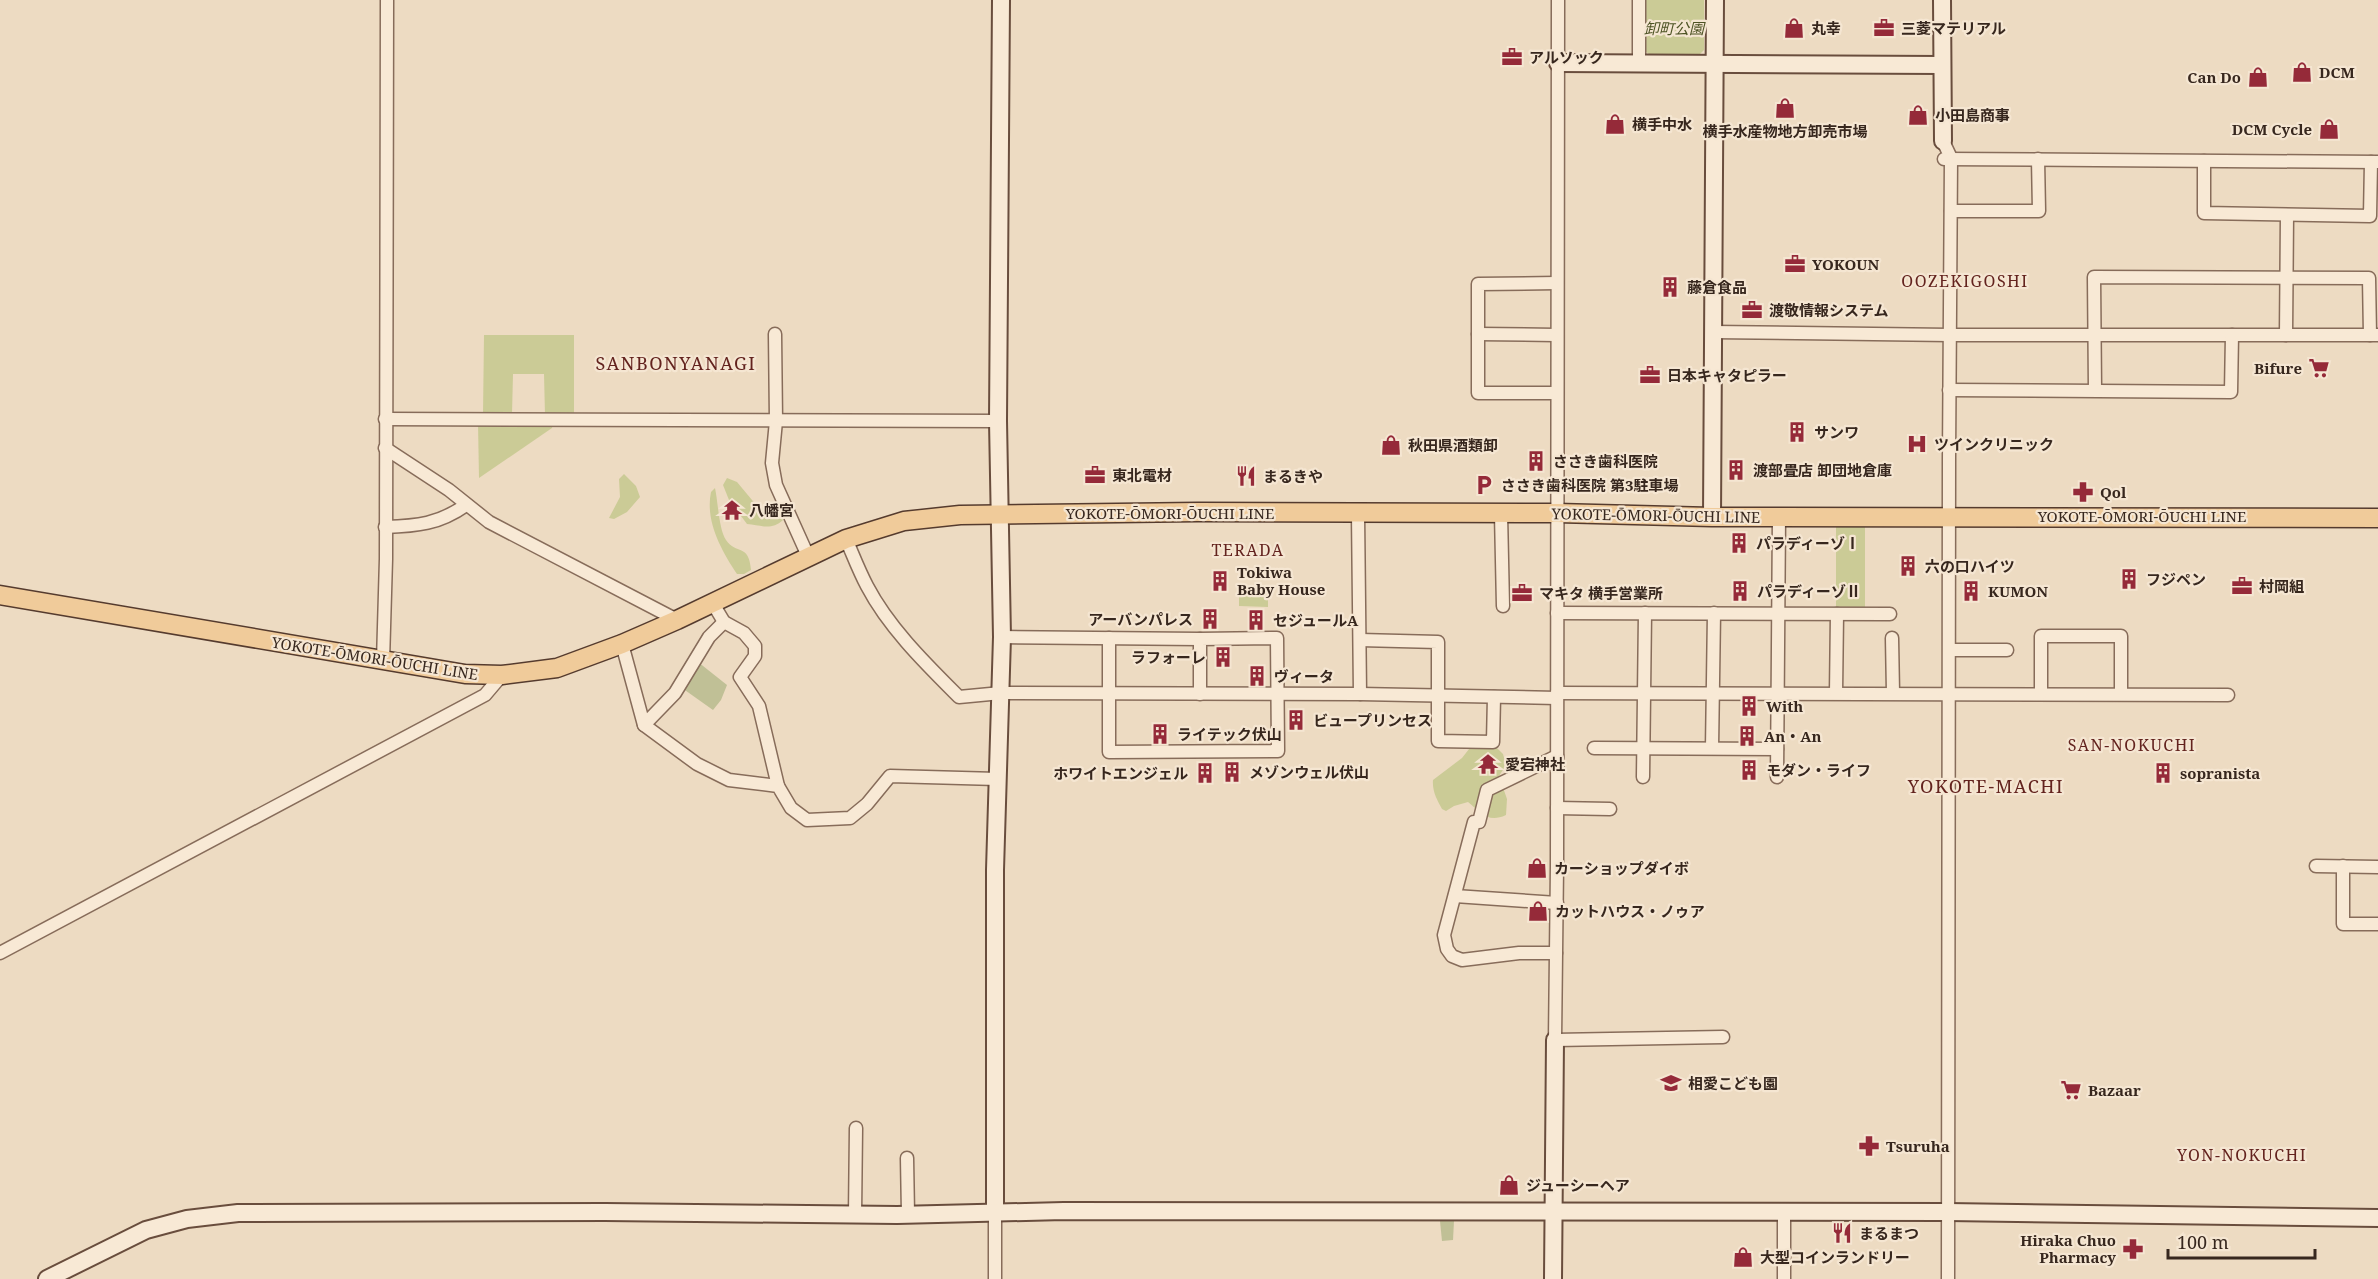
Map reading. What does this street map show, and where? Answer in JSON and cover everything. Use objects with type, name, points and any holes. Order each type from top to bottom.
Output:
[{"type":"main road","name":"YOKOTE-ŌMORI-ŌUCHI LINE","points":[[0,595],[465,674],[502,675],[557,668],[622,644],[846,539],[904,521],[1000,513],[1557,513],[1712,516],[2378,518]]},
{"type":"street","points":[[383,660],[387,0]]},
{"type":"street","points":[[995,1279],[997,779],[1002,637],[999,421],[1001,0]]},
{"type":"street","points":[[1553,1279],[1557,903],[1558,0]]},
{"type":"street","points":[[1639,0],[1639,63]]},
{"type":"street","points":[[1712,516],[1715,0]]},
{"type":"street","points":[[1942,0],[1943,141],[1951,211],[1948,1279]]},
{"type":"street","points":[[1558,63],[1942,64]]},
{"type":"street","points":[[1946,158],[2374,162],[2370,216],[2204,213],[2204,161]]},
{"type":"street","points":[[1951,211],[2039,211],[2038,159]]},
{"type":"street","points":[[2286,335],[2287,215]]},
{"type":"street","points":[[1713,332],[2094,336],[2374,335],[2369,278],[2094,277],[2094,336],[2095,390]]},
{"type":"street","points":[[1557,283],[1478,284],[1478,393],[1557,393]]},
{"type":"street","points":[[775,334],[776,421],[772,463],[776,485],[808,556]]},
{"type":"street","points":[[1478,334],[1556,335]]},
{"type":"street","points":[[1949,390],[2231,392],[2232,335]]},
{"type":"street","points":[[385,419],[999,421]]},
{"type":"street","points":[[385,448],[449,490],[466,506],[489,522],[677,620]]},
{"type":"street","points":[[385,527],[423,526],[453,515],[466,506]]},
{"type":"street","points":[[1358,514],[1360,694]]},
{"type":"street","points":[[1501,514],[1503,606]]},
{"type":"street","points":[[1777,777],[1779,516]]},
{"type":"street","points":[[846,539],[872,594],[927,665],[959,697],[1001,693],[1360,694],[1494,697],[1644,693],[2228,695]]},
{"type":"street","points":[[712,602],[724,622],[744,633],[755,646],[755,656],[740,677],[759,706],[778,786],[791,808],[807,820],[850,818],[867,804],[890,776],[997,779]]},
{"type":"street","points":[[1557,613],[1890,614]]},
{"type":"street","points":[[1643,777],[1645,613]]},
{"type":"street","points":[[1712,748],[1714,613]]},
{"type":"street","points":[[1836,693],[1837,614]]},
{"type":"street","points":[[644,725],[675,693],[709,637],[724,622]]},
{"type":"street","points":[[2041,693],[2041,636],[2121,636],[2121,694]]},
{"type":"street","points":[[1002,637],[1277,638],[1278,751],[1109,752],[1109,638]]},
{"type":"street","points":[[1892,638],[1893,693]]},
{"type":"street","points":[[1200,639],[1200,694]]},
{"type":"street","points":[[1360,640],[1438,642],[1438,741],[1493,742],[1494,697]]},
{"type":"street","points":[[622,644],[644,725],[696,764],[729,780],[778,786]]},
{"type":"street","points":[[1950,650],[2007,650]]},
{"type":"street","points":[[0,953],[485,695],[502,675]]},
{"type":"street","points":[[1594,748],[1777,749]]},
{"type":"street","points":[[1556,953],[1498,954],[1462,960],[1452,956],[1447,949],[1444,935],[1474,822],[1479,822],[1487,790],[1557,756]]},
{"type":"street","points":[[1557,808],[1610,809]]},
{"type":"street","points":[[2316,866],[2378,867]]},
{"type":"street","points":[[2343,866],[2343,924],[2378,924]]},
{"type":"street","points":[[1455,896],[1557,903]]},
{"type":"street","points":[[1555,1040],[1723,1037]]},
{"type":"street","points":[[855,1215],[856,1128]]},
{"type":"street","points":[[907,1158],[908,1214]]},
{"type":"street","points":[[47,1279],[146,1230],[187,1219],[238,1213],[617,1212],[855,1215],[1948,1212],[2378,1218]]},
{"type":"street","points":[[1784,1212],[1784,1279]]},
{"type":"green space","name":"卸町公園","points":[[1645,0],[1704,0],[1704,50],[1699,55],[1650,55],[1644,50]]},
{"type":"green space","points":[[484,335],[574,335],[574,415],[545,415],[544,374],[513,374],[512,414],[483,414]]},
{"type":"green space","points":[[478,423],[553,423],[552,428],[479,478]]},
{"type":"green space","points":[[624,474],[636,486],[640,497],[627,512],[614,519],[609,518],[620,497],[619,479]]},
{"type":"green space","points":[[727,478],[737,482],[757,506],[783,520],[770,526],[747,524],[729,500],[723,485]]},
{"type":"green space","points":[[715,488],[720,523],[726,540],[748,556],[751,570],[744,574],[737,574],[725,555],[712,524],[710,503],[711,492]]},
{"type":"green space","points":[[1865,525],[1865,607],[1836,607],[1836,526]]},
{"type":"green space","points":[[1239,588],[1268,588],[1268,607],[1239,606]]},
{"type":"green space","points":[[698,662],[727,685],[721,700],[713,710],[682,688]]},
{"type":"green space","points":[[1473,744],[1496,747],[1503,754],[1506,765],[1499,776],[1507,799],[1506,815],[1489,817],[1468,802],[1446,811],[1442,809],[1437,799],[1433,780],[1462,758]]},
{"type":"green space","points":[[1440,1221],[1454,1221],[1453,1240],[1442,1241]]},
{"type":"place","name":"丸幸","points":[[1794,28]]},
{"type":"place","name":"三菱マテリアル","points":[[1884,28]]},
{"type":"place","name":"アルソック","points":[[1512,57]]},
{"type":"place","name":"DCM","points":[[2302,72]]},
{"type":"place","name":"Can Do","points":[[2258,77]]},
{"type":"place","name":"横手水産物地方卸売市場","points":[[1785,108]]},
{"type":"place","name":"小田島商事","points":[[1918,115]]},
{"type":"place","name":"横手中水","points":[[1615,124]]},
{"type":"place","name":"DCM Cycle","points":[[2329,129]]},
{"type":"place","name":"YOKOUN","points":[[1795,264]]},
{"type":"place","name":"藤倉食品","points":[[1670,287]]},
{"type":"place","name":"渡敬情報システム","points":[[1752,310]]},
{"type":"place","name":"Bifure","points":[[2319,368]]},
{"type":"place","name":"日本キャタピラー","points":[[1650,375]]},
{"type":"place","name":"サンワ","points":[[1797,432]]},
{"type":"place","name":"ツインクリニック","points":[[1917,444]]},
{"type":"place","name":"秋田県酒類卸","points":[[1391,445]]},
{"type":"place","name":"ささき歯科医院","points":[[1536,461]]},
{"type":"place","name":"渡部畳店 卸団地倉庫","points":[[1736,470]]},
{"type":"place","name":"東北電材","points":[[1095,475]]},
{"type":"place","name":"まるきや","points":[[1246,476]]},
{"type":"place","name":"ささき歯科医院 第3駐車場","points":[[1484,485]]},
{"type":"place","name":"Qol","points":[[2083,492]]},
{"type":"place","name":"八幡宮","points":[[732,510]]},
{"type":"place","name":"パラディーゾⅠ","points":[[1739,543]]},
{"type":"place","name":"六の口ハイツ","points":[[1908,566]]},
{"type":"place","name":"フジペン","points":[[2129,579]]},
{"type":"place","name":"Tokiwa Baby House","points":[[1220,581]]},
{"type":"place","name":"村岡組","points":[[2242,586]]},
{"type":"place","name":"パラディーゾⅡ","points":[[1740,591]]},
{"type":"place","name":"KUMON","points":[[1971,591]]},
{"type":"place","name":"マキタ 横手営業所","points":[[1522,593]]},
{"type":"place","name":"アーバンパレス","points":[[1210,619]]},
{"type":"place","name":"セジュールA","points":[[1256,620]]},
{"type":"place","name":"ラフォーレ","points":[[1223,657]]},
{"type":"place","name":"ヴィータ","points":[[1257,676]]},
{"type":"place","name":"With","points":[[1749,706]]},
{"type":"place","name":"ビュープリンセス","points":[[1296,720]]},
{"type":"place","name":"ライテック伏山","points":[[1160,734]]},
{"type":"place","name":"An・An","points":[[1747,736]]},
{"type":"place","name":"愛宕神社","points":[[1488,764]]},
{"type":"place","name":"モダン・ライフ","points":[[1749,770]]},
{"type":"place","name":"メゾンウェル伏山","points":[[1232,772]]},
{"type":"place","name":"ホワイトエンジェル","points":[[1205,773]]},
{"type":"place","name":"sopranista","points":[[2163,773]]},
{"type":"place","name":"カーショップダイボ","points":[[1537,868]]},
{"type":"place","name":"カットハウス・ノゥア","points":[[1538,911]]},
{"type":"place","name":"相愛こども園","points":[[1671,1083]]},
{"type":"place","name":"Bazaar","points":[[2071,1090]]},
{"type":"place","name":"Tsuruha","points":[[1869,1146]]},
{"type":"place","name":"ジューシーヘア","points":[[1509,1185]]},
{"type":"place","name":"まるまつ","points":[[1842,1233]]},
{"type":"place","name":"Hiraka Chuo Pharmacy","points":[[2133,1249]]},
{"type":"place","name":"大型コインランドリー","points":[[1743,1257]]},
{"type":"district","name":"OOZEKIGOSHI","points":[[1965,281]]},
{"type":"district","name":"SANBONYANAGI","points":[[676,363]]},
{"type":"district","name":"TERADA","points":[[1248,550]]},
{"type":"district","name":"SAN-NOKUCHI","points":[[2132,745]]},
{"type":"district","name":"YOKOTE-MACHI","points":[[1986,786]]},
{"type":"district","name":"YON-NOKUCHI","points":[[2242,1155]]}]
